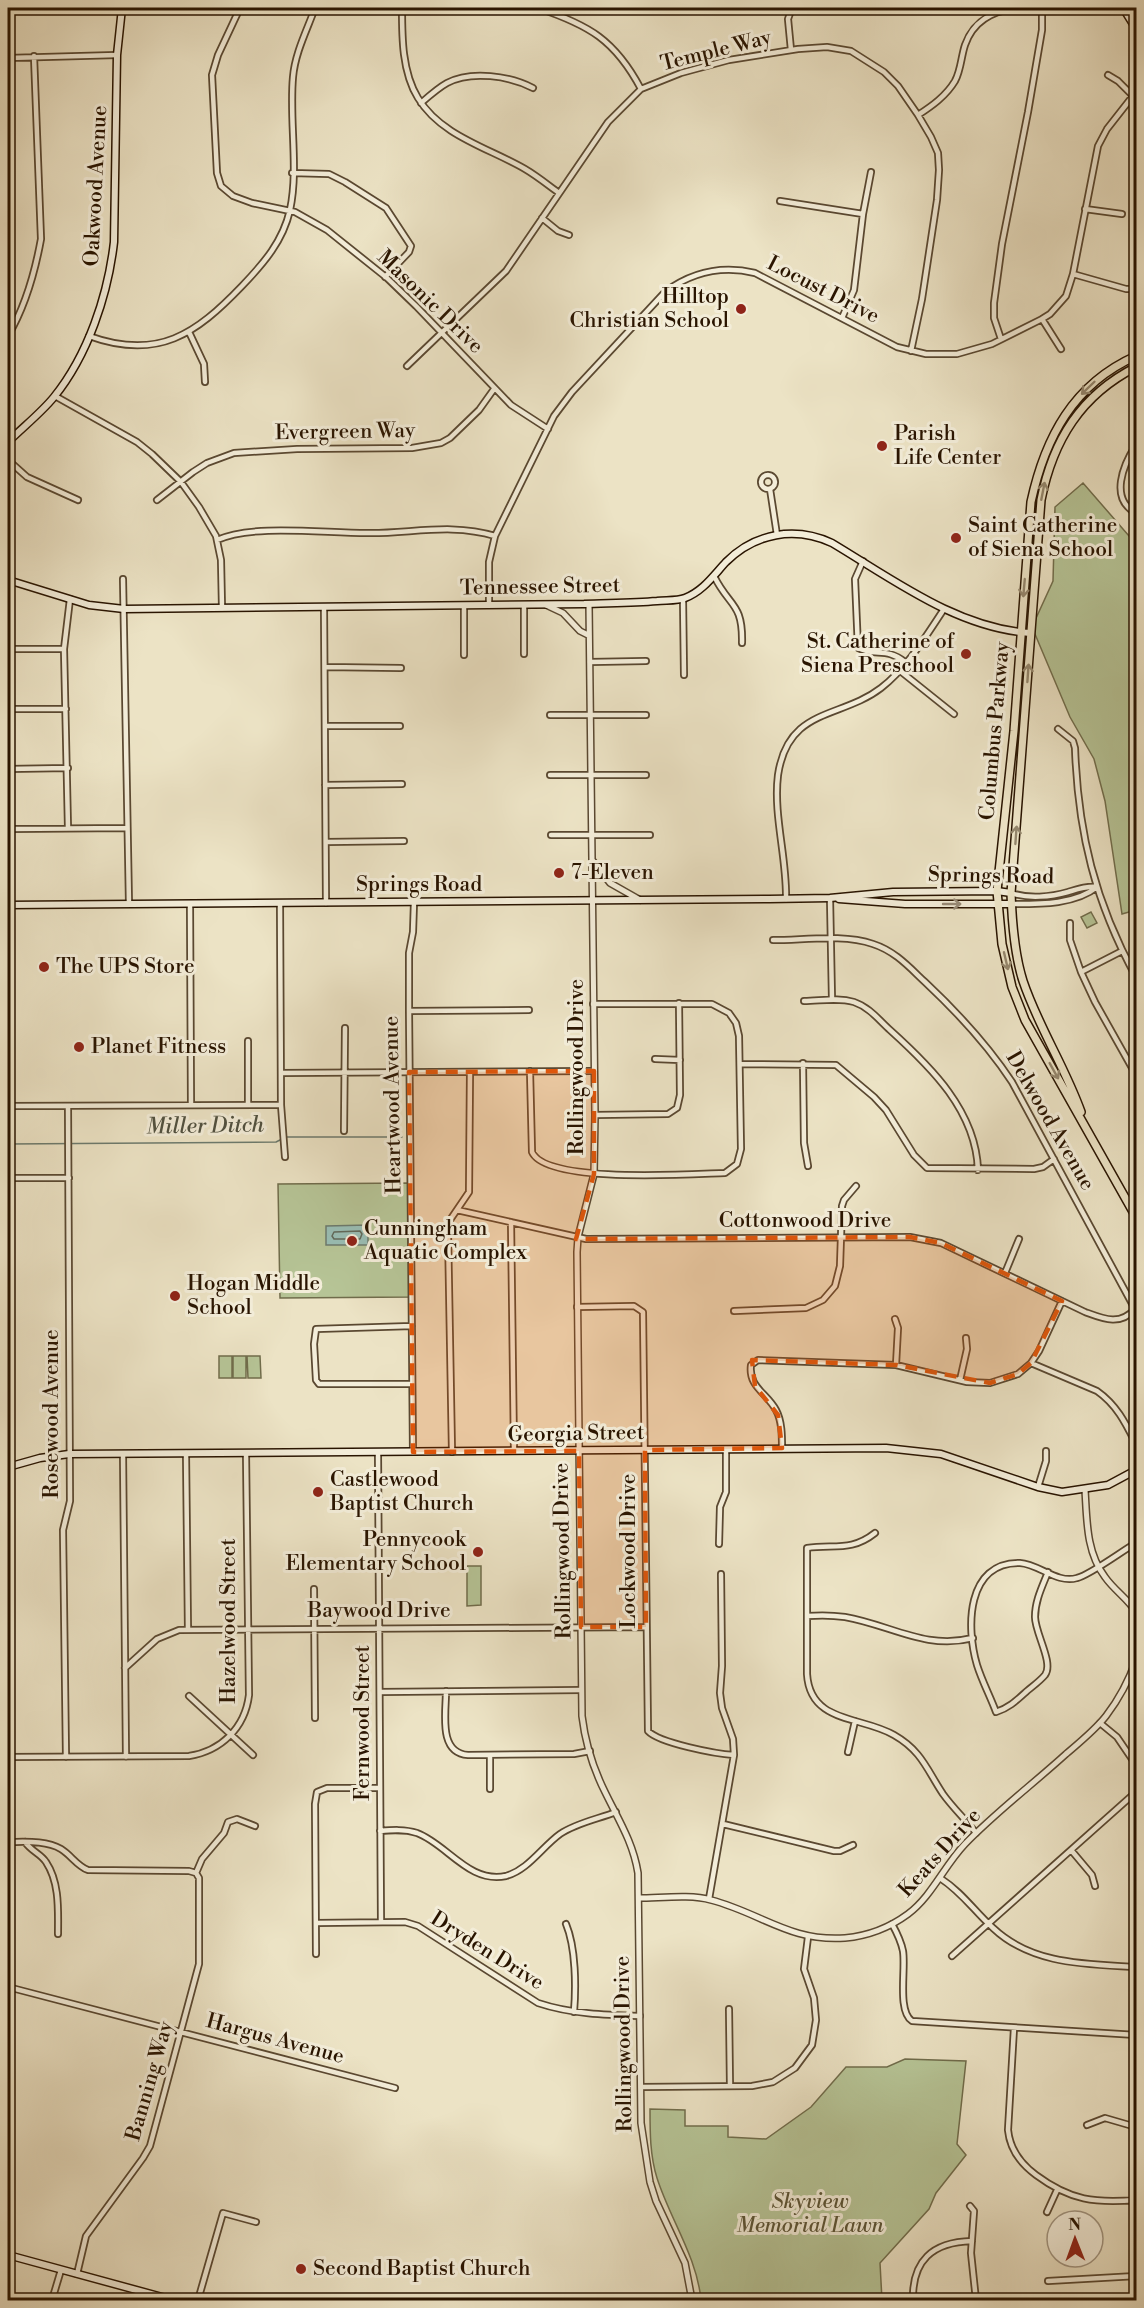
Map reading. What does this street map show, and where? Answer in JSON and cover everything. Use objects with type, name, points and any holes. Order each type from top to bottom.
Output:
[{"type":"main road","name":"Oakwood Avenue","points":[[8,442],[55,396],[81,355],[109,272],[114,242],[117,55],[122,8]]},
{"type":"main road","points":[[1123,8],[1137,29]]},
{"type":"main road","points":[[1134,8],[1137,12]]},
{"type":"main road","name":"Columbus Parkway","points":[[1137,356],[1117,365],[1099,378],[1077,400],[1056,428],[1043,456],[1031,502],[1014,731],[997,891],[1002,944],[1012,987],[1025,1020],[1137,1217]]},
{"type":"main road","name":"Columbus Parkway","points":[[1088,1132],[1070,1080],[1022,980],[1015,946],[1011,893],[1041,500],[1047,473],[1054,454],[1071,423],[1086,404],[1115,378],[1137,367]]},
{"type":"main road","name":"Tennessee Street","points":[[8,580],[89,605],[124,609],[544,605],[682,599],[704,587],[735,554],[748,545],[777,534],[795,533],[820,537],[861,564],[944,609],[978,624],[1030,633]]},
{"type":"main road","name":"Springs Road","points":[[8,905],[786,899],[830,898],[893,892],[997,891],[1011,893]]},
{"type":"main road","name":"Springs Road","points":[[830,898],[906,904],[1011,904]]},
{"type":"main road","name":"Georgia Street","points":[[8,1467],[40,1458],[69,1454],[886,1448],[941,1454],[1038,1487],[1062,1492],[1108,1485],[1137,1470]]},
{"type":"main road","points":[[8,2255],[173,2301]]},
{"type":"street","points":[[229,8],[239,10]]},
{"type":"street","points":[[89,336],[103,341],[137,345],[172,340],[189,332],[216,312],[263,263],[276,246],[284,231],[292,196],[291,99],[294,66],[315,8]]},
{"type":"street","points":[[402,8],[403,41],[408,75],[421,103],[438,120],[456,133],[525,169],[560,193]]},
{"type":"street","points":[[538,8],[572,19],[589,28],[622,57],[641,89]]},
{"type":"street","points":[[791,50],[788,20],[792,8]]},
{"type":"street","points":[[918,116],[940,100],[954,82],[964,48],[973,30],[995,12],[1023,8]]},
{"type":"street","points":[[1001,339],[994,318],[994,296],[1042,30],[1042,8]]},
{"type":"street","name":"Masonic Drive","points":[[239,10],[218,55],[212,75],[217,173],[221,186],[233,196],[252,203],[290,211],[327,230],[385,277],[511,405],[548,429]]},
{"type":"street","name":"Temple Way","points":[[407,366],[506,271],[608,122],[641,89],[706,66],[791,50],[827,46],[851,51],[884,72],[898,87],[932,137],[938,153],[937,200],[922,300],[911,351]]},
{"type":"street","points":[[8,58],[117,55]]},
{"type":"street","points":[[8,336],[24,302],[41,239],[34,56]]},
{"type":"street","points":[[1108,75],[1135,94]]},
{"type":"street","points":[[421,103],[448,82],[467,76],[506,79],[524,83],[533,88]]},
{"type":"street","name":"Locust Drive","points":[[489,605],[489,562],[495,536],[555,413],[664,292],[694,275],[722,269],[755,273],[897,347],[927,354],[957,354],[992,344],[1042,319],[1066,296],[1073,274],[1095,155],[1102,136],[1135,94]]},
{"type":"street","points":[[842,318],[854,290],[863,214],[871,172]]},
{"type":"street","points":[[292,173],[329,174],[380,204],[391,214],[411,246],[409,252],[385,277]]},
{"type":"street","points":[[780,201],[863,214]]},
{"type":"street","points":[[1085,209],[1122,214]]},
{"type":"street","points":[[542,218],[558,231],[569,235]]},
{"type":"street","points":[[1073,274],[1126,289],[1137,289]]},
{"type":"street","points":[[1042,319],[1060,348]]},
{"type":"street","points":[[189,332],[204,364],[205,382]]},
{"type":"street","name":"Evergreen Way","points":[[157,500],[207,463],[234,453],[297,449],[412,448],[441,443],[450,438],[479,410],[494,389]]},
{"type":"street","points":[[55,396],[137,442],[180,482],[204,515],[217,540],[221,560],[222,608]]},
{"type":"street","points":[[1137,445],[1128,458],[1120,487],[1124,502],[1137,513]]},
{"type":"street","points":[[8,460],[27,477],[78,500]]},
{"type":"street","points":[[770,489],[777,534]]},
{"type":"street","points":[[217,540],[230,534],[258,531],[374,533],[444,529],[466,530],[495,536]]},
{"type":"street","points":[[861,564],[855,579],[858,648],[866,652],[895,654],[905,662]]},
{"type":"street","points":[[714,576],[721,590],[736,605],[741,616],[742,643]]},
{"type":"street","points":[[123,579],[129,904]]},
{"type":"street","points":[[69,828],[64,649],[70,599]]},
{"type":"street","points":[[682,599],[684,675]]},
{"type":"street","name":"Rollingwood Drive","points":[[589,604],[595,1115],[594,1174],[578,1237],[583,1728],[604,1791],[635,1853],[639,1898],[642,2138],[650,2182],[685,2263],[692,2301]]},
{"type":"street","points":[[524,605],[524,654]]},
{"type":"street","points":[[544,605],[563,613],[588,636]]},
{"type":"street","points":[[464,606],[464,655]]},
{"type":"street","points":[[324,607],[326,903]]},
{"type":"street","points":[[786,899],[785,860],[777,790],[784,753],[795,736],[809,722],[824,713],[871,695],[882,687],[899,670],[944,609]]},
{"type":"street","points":[[8,649],[64,649]]},
{"type":"street","points":[[590,662],[646,661]]},
{"type":"street","points":[[325,667],[401,668]]},
{"type":"street","points":[[899,670],[954,714]]},
{"type":"street","points":[[8,709],[66,709]]},
{"type":"street","points":[[550,715],[646,715]]},
{"type":"street","points":[[325,726],[400,726]]},
{"type":"street","points":[[1058,729],[1073,741],[1075,748],[1082,828],[1096,887],[1122,951],[1137,976]]},
{"type":"street","points":[[8,769],[68,768]]},
{"type":"street","points":[[550,776],[646,775]]},
{"type":"street","points":[[326,785],[402,784]]},
{"type":"street","points":[[8,829],[127,828]]},
{"type":"street","points":[[551,835],[650,835]]},
{"type":"street","points":[[326,842],[404,841]]},
{"type":"street","points":[[592,861],[610,883],[642,900]]},
{"type":"street","name":"Springs Road","points":[[1011,893],[1022,897],[1051,895],[1088,886],[1096,887]]},
{"type":"street","name":"Springs Road","points":[[1011,904],[1056,901],[1090,892],[1096,887]]},
{"type":"street","points":[[830,898],[832,1000]]},
{"type":"street","name":"Heartwood Avenue","points":[[413,1452],[409,952],[413,932],[414,902]]},
{"type":"street","points":[[280,903],[281,1105],[282,1142],[285,1156]]},
{"type":"street","points":[[190,904],[191,1105]]},
{"type":"street","points":[[1070,923],[1070,940],[1081,972],[1095,1002],[1137,1075]]},
{"type":"street","name":"Delwood Avenue","points":[[773,940],[860,941],[891,952],[956,1011],[1001,1064],[1136,1310]]},
{"type":"street","points":[[1081,972],[1122,951]]},
{"type":"street","points":[[804,1001],[846,1000],[863,1006],[929,1067],[945,1086],[974,1138],[978,1170]]},
{"type":"street","points":[[530,1071],[534,1156],[545,1164],[594,1174],[725,1173],[737,1164],[741,1149],[740,1036],[736,1023],[729,1013],[720,1006],[712,1004],[593,1004]]},
{"type":"street","points":[[595,1115],[668,1114],[673,1112],[679,1103],[680,1095],[679,1004]]},
{"type":"street","points":[[409,1011],[529,1010]]},
{"type":"street","points":[[344,1131],[345,1028]]},
{"type":"street","points":[[248,1041],[248,1105]]},
{"type":"street","points":[[654,1059],[680,1060]]},
{"type":"street","points":[[803,1063],[804,1143],[807,1166]]},
{"type":"street","points":[[740,1064],[831,1064],[845,1070],[886,1110],[923,1166],[935,1170],[1034,1169],[1043,1167],[1054,1159]]},
{"type":"street","points":[[281,1073],[594,1071]]},
{"type":"street","points":[[452,1452],[448,1232],[450,1220],[469,1192],[470,1072]]},
{"type":"street","points":[[8,1106],[281,1105]]},
{"type":"street","name":"Rosewood Avenue","points":[[66,1757],[63,1530],[70,1501],[68,1106]]},
{"type":"street","points":[[8,1178],[69,1178]]},
{"type":"street","points":[[734,1311],[806,1308],[823,1300],[836,1286],[840,1266],[840,1237],[843,1231],[843,1203],[856,1186]]},
{"type":"street","name":"Cottonwood Drive","points":[[457,1210],[586,1239],[840,1237],[926,1239],[941,1243],[1062,1301],[1109,1320],[1122,1319],[1136,1310]]},
{"type":"street","points":[[512,1222],[514,1451]]},
{"type":"street","points":[[1005,1273],[1019,1239]]},
{"type":"street","points":[[782,1448],[778,1414],[770,1401],[754,1386],[750,1374],[751,1365],[758,1360],[896,1365],[960,1380],[997,1382],[1018,1374],[1040,1351],[1062,1301]]},
{"type":"street","name":"Lockwood Drive","points":[[577,1307],[634,1306],[643,1312],[648,1731],[655,1737],[695,1749],[734,1755]]},
{"type":"street","points":[[895,1319],[898,1328],[896,1365]]},
{"type":"street","points":[[412,1326],[316,1329],[314,1344],[316,1380],[319,1384],[412,1384]]},
{"type":"street","points":[[960,1380],[967,1349],[966,1338]]},
{"type":"street","points":[[1030,1363],[1097,1391],[1107,1398],[1120,1413],[1137,1444]]},
{"type":"street","points":[[719,1544],[719,1512],[726,1492],[726,1449]]},
{"type":"street","points":[[1038,1487],[1046,1461],[1046,1451]]},
{"type":"street","name":"Fernwood Street","points":[[378,1452],[381,1922]]},
{"type":"street","points":[[186,1453],[188,1630]]},
{"type":"street","name":"Hazelwood Street","points":[[8,1757],[126,1757],[199,1754],[219,1746],[231,1734],[248,1707],[246,1453]]},
{"type":"street","points":[[123,1454],[126,1757]]},
{"type":"street","points":[[1085,1490],[1088,1531],[1098,1566],[1137,1612]]},
{"type":"street","points":[[875,1533],[863,1542],[847,1546],[807,1548],[807,1674],[812,1694],[830,1712],[886,1730],[915,1751],[926,1762],[944,1795],[976,1833]]},
{"type":"street","points":[[1048,1572],[1036,1604],[1035,1620],[1048,1669],[1045,1676],[1005,1709],[996,1712],[977,1666],[973,1638],[974,1596],[989,1573],[1017,1563],[1028,1564],[1048,1572],[1063,1579],[1077,1578],[1137,1543]]},
{"type":"street","points":[[710,1899],[734,1755],[733,1739],[722,1708],[720,1693],[721,1574]]},
{"type":"street","points":[[314,1589],[315,1718]]},
{"type":"street","points":[[807,1616],[846,1617],[926,1640],[948,1643],[973,1638]]},
{"type":"street","name":"Baywood Drive","points":[[125,1668],[157,1639],[179,1630],[646,1627]]},
{"type":"street","name":"Keats Drive","points":[[639,1898],[710,1899],[748,1912],[780,1929],[807,1937],[845,1938],[879,1931],[917,1907],[951,1860],[976,1833],[1100,1723],[1123,1690],[1137,1660]]},
{"type":"street","points":[[380,1692],[581,1690]]},
{"type":"street","points":[[446,1691],[447,1739],[452,1749],[462,1755],[574,1754],[590,1751]]},
{"type":"street","points":[[189,1696],[253,1755]]},
{"type":"street","points":[[848,1752],[855,1721]]},
{"type":"street","points":[[1100,1723],[1117,1737],[1137,1764]]},
{"type":"street","points":[[490,1755],[490,1789]]},
{"type":"street","points":[[316,1954],[315,1804],[317,1792],[327,1788],[380,1788]]},
{"type":"street","points":[[952,1956],[1137,1792]]},
{"type":"street","points":[[380,1831],[416,1833],[472,1870],[499,1877],[517,1872],[560,1834],[616,1812]]},
{"type":"street","points":[[8,1842],[45,1843],[61,1849],[88,1870],[189,1871],[198,1875],[206,1853],[224,1833],[228,1822],[237,1820],[255,1826]]},
{"type":"street","points":[[723,1824],[834,1851],[840,1851],[853,1845]]},
{"type":"street","points":[[25,1842],[45,1860],[53,1877],[58,1897],[58,1934]]},
{"type":"street","points":[[1071,1850],[1092,1875],[1095,1887]]},
{"type":"street","name":"Banning Way","points":[[77,2274],[86,2236],[150,2146],[199,1964],[198,1875]]},
{"type":"street","points":[[940,1878],[957,1889],[988,1923],[1015,1944],[1047,1958],[1064,1962],[1137,1967]]},
{"type":"street","name":"Dryden Drive","points":[[316,1923],[405,1922],[418,1926],[538,2003],[574,2012],[640,2016]]},
{"type":"street","points":[[566,1924],[570,1935],[576,1994],[574,2012]]},
{"type":"street","points":[[892,1924],[903,1953],[904,2012],[909,2019],[916,2022],[1137,2035]]},
{"type":"street","points":[[641,2087],[752,2086],[773,2082],[795,2068],[812,2045],[816,2008],[804,1969],[807,1937]]},
{"type":"street","name":"Hargus Avenue","points":[[8,1987],[395,2088]]},
{"type":"street","points":[[729,2009],[730,2086]]},
{"type":"street","points":[[1014,2028],[1008,2138],[1016,2156],[1021,2163],[1057,2190],[1095,2201],[1136,2200]]},
{"type":"street","points":[[1087,2125],[1105,2118],[1137,2127]]},
{"type":"street","points":[[1137,2168],[1137,2239]]},
{"type":"street","points":[[1048,2209],[1057,2190]]},
{"type":"street","points":[[970,2206],[974,2211],[972,2266],[976,2301]]},
{"type":"street","points":[[198,2301],[223,2213],[256,2222]]},
{"type":"street","points":[[913,2301],[915,2276],[927,2256],[947,2244],[972,2241]]},
{"type":"street","points":[[52,2301],[61,2270]]},
{"type":"street","points":[[1048,2282],[1137,2276]]},
{"type":"highlighted area","points":[[594,1071],[594,1174],[576,1239],[910,1237],[941,1243],[1062,1301],[1031,1363],[1018,1374],[990,1383],[896,1365],[752,1360],[755,1386],[778,1415],[782,1448],[645,1450],[646,1627],[581,1627],[579,1451],[413,1452],[409,1072]]},
{"type":"green space","points":[[1083,483],[1136,544],[1136,910],[1122,914],[1105,801],[1094,759],[1070,717],[1032,627],[1053,581],[1055,507]]},
{"type":"green space","points":[[1091,912],[1097,923],[1087,928],[1081,917]]},
{"type":"green space","points":[[411,1183],[412,1297],[280,1298],[278,1184]]},
{"type":"green space","points":[[219,1356],[232,1356],[232,1378],[219,1378]]},
{"type":"green space","points":[[233,1356],[246,1356],[246,1378],[233,1378]]},
{"type":"green space","points":[[247,1356],[260,1356],[261,1378],[248,1378]]},
{"type":"green space","points":[[467,1566],[481,1566],[481,1605],[467,1606]]},
{"type":"green space","name":"Skyview Memorial Lawn","points":[[905,2059],[966,2061],[957,2144],[966,2155],[936,2193],[929,2209],[880,2263],[882,2300],[701,2300],[689,2253],[662,2193],[655,2170],[651,2144],[650,2109],[685,2110],[685,2126],[728,2126],[728,2137],[766,2139],[811,2107],[846,2067],[887,2067]]},
{"type":"water","points":[[368,1225],[368,1245],[326,1245],[326,1226]]},
{"type":"waterway","name":"Miller Ditch","points":[[286,1137],[402,1137]]},
{"type":"waterway","name":"Miller Ditch","points":[[8,1144],[276,1142],[282,1139]]},
{"type":"place","name":"Hilltop Christian School","points":[[741,309]]},
{"type":"place","name":"Parish Life Center","points":[[882,446]]},
{"type":"place","name":"Saint Catherine of Siena School","points":[[956,538]]},
{"type":"place","name":"St. Catherine of Siena Preschool","points":[[966,654]]},
{"type":"place","name":"7-Eleven","points":[[559,873]]},
{"type":"place","name":"The UPS Store","points":[[44,967]]},
{"type":"place","name":"Planet Fitness","points":[[79,1047]]},
{"type":"place","name":"Cunningham Aquatic Complex","points":[[352,1241]]},
{"type":"place","name":"Hogan Middle School","points":[[175,1296]]},
{"type":"place","name":"Castlewood Baptist Church","points":[[318,1492]]},
{"type":"place","name":"Pennycook Elementary School","points":[[478,1552]]},
{"type":"place","name":"Second Baptist Church","points":[[301,2269]]}]
